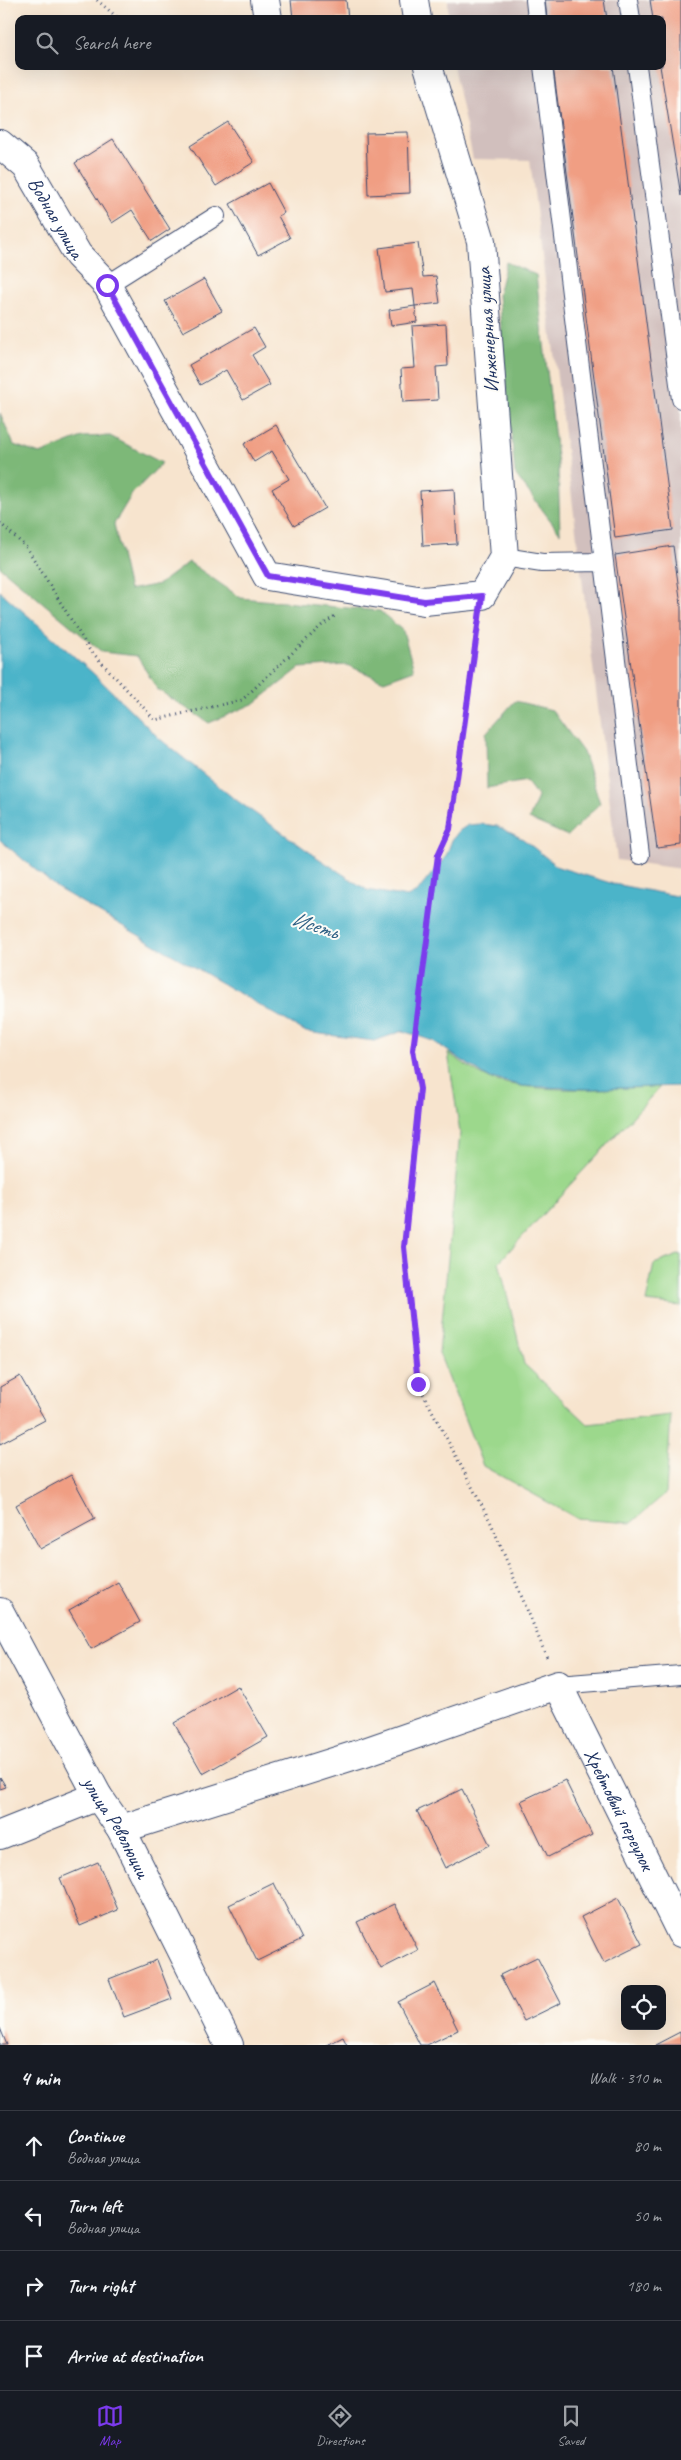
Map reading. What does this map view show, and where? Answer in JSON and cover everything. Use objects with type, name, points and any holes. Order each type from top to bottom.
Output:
[{"type":"street","points":[[265,0],[267,15]]},
{"type":"street","points":[[414,0],[416,15]]},
{"type":"street","name":"Инженерная улица","points":[[429,70],[481,241],[504,557]]},
{"type":"street","name":"Водная улица","points":[[0,144],[26,166],[78,255],[107,285],[268,576],[424,601],[482,596]]},
{"type":"street","points":[[482,596],[504,557]]},
{"type":"street","name":"улица Революции","points":[[0,1612],[98,1796],[121,1829],[229,2045]]},
{"type":"street","points":[[121,1829],[362,1753],[558,1685]]},
{"type":"street","name":"Хребтовый переулок","points":[[558,1685],[681,1933]]},
{"type":"street","points":[[0,1835],[98,1796]]},
{"type":"lane","points":[[535,0],[537,15]]},
{"type":"lane","points":[[628,0],[630,15]]},
{"type":"lane","points":[[543,70],[640,854]]},
{"type":"lane","points":[[638,70],[681,399]]},
{"type":"lane","points":[[107,285],[216,216]]},
{"type":"lane","points":[[504,557],[542,563],[603,562]]},
{"type":"lane","points":[[558,1685],[681,1675]]},
{"type":"path","points":[[97,0],[114,15]]},
{"type":"path","points":[[0,522],[27,548],[88,649],[155,720],[242,700],[320,626],[370,592]]},
{"type":"path","points":[[482,596],[450,829],[438,855],[413,1050],[420,1089],[404,1247],[418,1384],[491,1523],[558,1685]]},
{"type":"shaded area","points":[[448,0],[681,0],[681,869],[617,860],[530,160],[473,159],[454,70],[666,70],[666,15],[448,15]]},
{"type":"green space","points":[[506,262],[536,275],[558,465],[560,533],[515,474],[498,295]]},
{"type":"green space","points":[[0,413],[14,445],[40,454],[82,437],[110,436],[162,463],[132,494],[114,524],[129,590],[159,584],[189,562],[241,598],[380,611],[403,631],[414,670],[384,681],[347,665],[300,668],[255,703],[209,723],[157,689],[137,656],[102,652],[0,567]]},
{"type":"green space","points":[[515,701],[552,710],[583,752],[600,803],[568,836],[529,819],[538,797],[526,781],[487,788],[486,733]]},
{"type":"green space","points":[[448,1053],[488,1078],[527,1087],[596,1089],[660,1087],[499,1262],[524,1364],[588,1424],[671,1415],[666,1493],[631,1523],[578,1519],[483,1466],[439,1353],[460,1133]]},
{"type":"green space","points":[[681,1254],[681,1306],[646,1302],[654,1264]]},
{"type":"water","name":"Исеть","points":[[0,591],[94,674],[160,739],[232,797],[367,890],[407,897],[417,892],[446,856],[452,840],[459,831],[468,825],[481,824],[497,826],[523,839],[558,867],[614,884],[681,897],[681,1086],[588,1089],[523,1086],[487,1077],[433,1041],[403,1031],[374,1041],[306,1032],[57,888],[0,840]]},
{"type":"building","points":[[291,0],[346,0],[348,15],[293,15]]},
{"type":"building","points":[[545,0],[604,0],[606,15],[547,15]]},
{"type":"building","points":[[650,0],[681,0],[681,196],[661,70],[666,70],[666,15],[652,15]]},
{"type":"building","points":[[554,70],[614,70],[673,530],[615,538]]},
{"type":"building","points":[[228,122],[254,162],[216,186],[190,146]]},
{"type":"building","points":[[408,132],[410,193],[368,195],[366,133]]},
{"type":"building","points":[[113,139],[170,229],[152,241],[132,210],[112,223],[75,163]]},
{"type":"building","points":[[268,183],[284,213],[278,216],[290,238],[258,255],[230,204]]},
{"type":"building","points":[[418,243],[423,277],[436,276],[440,303],[415,306],[413,289],[385,292],[379,248]]},
{"type":"building","points":[[204,279],[222,311],[183,332],[165,301]]},
{"type":"building","points":[[415,306],[417,322],[391,326],[389,310]]},
{"type":"building","points":[[446,324],[448,366],[436,367],[438,400],[403,402],[401,369],[415,368],[412,326]]},
{"type":"building","points":[[254,328],[265,347],[252,355],[270,385],[243,400],[226,370],[200,385],[189,365]]},
{"type":"building","points":[[276,425],[325,508],[294,526],[272,489],[289,479],[272,451],[254,462],[244,444]]},
{"type":"building","points":[[454,489],[457,544],[423,546],[420,491]]},
{"type":"building","points":[[673,546],[681,605],[681,845],[657,848],[615,555]]},
{"type":"building","points":[[20,1376],[45,1420],[0,1444],[0,1387]]},
{"type":"building","points":[[71,1475],[95,1519],[40,1549],[16,1505]]},
{"type":"building","points":[[118,1582],[140,1622],[91,1649],[69,1610]]},
{"type":"building","points":[[238,1686],[268,1737],[203,1774],[174,1723]]},
{"type":"building","points":[[0,1777],[6,1787],[0,1789]]},
{"type":"building","points":[[565,1780],[592,1835],[548,1857],[521,1801]]},
{"type":"building","points":[[462,1789],[490,1845],[445,1868],[417,1811]]},
{"type":"building","points":[[98,1862],[118,1910],[80,1926],[60,1878]]},
{"type":"building","points":[[274,1883],[302,1939],[257,1961],[229,1905]]},
{"type":"building","points":[[618,1898],[642,1944],[604,1963],[581,1917]]},
{"type":"building","points":[[395,1904],[418,1950],[381,1969],[357,1922]]},
{"type":"building","points":[[537,1957],[561,2003],[524,2021],[500,1975]]},
{"type":"building","points":[[157,1960],[172,1999],[124,2017],[109,1979]]},
{"type":"building","points":[[435,1983],[458,2030],[427,2045],[420,2045],[398,2002]]},
{"type":"building","points":[[0,2028],[7,2045],[0,2045]]},
{"type":"building","points":[[680,2032],[681,2045],[655,2045]]},
{"type":"building","points":[[343,2037],[347,2045],[327,2045]]},
{"type":"route","points":[[107,285],[268,576],[424,601],[482,596],[450,829],[438,855],[413,1050],[420,1089],[404,1247],[418,1384]]}]
